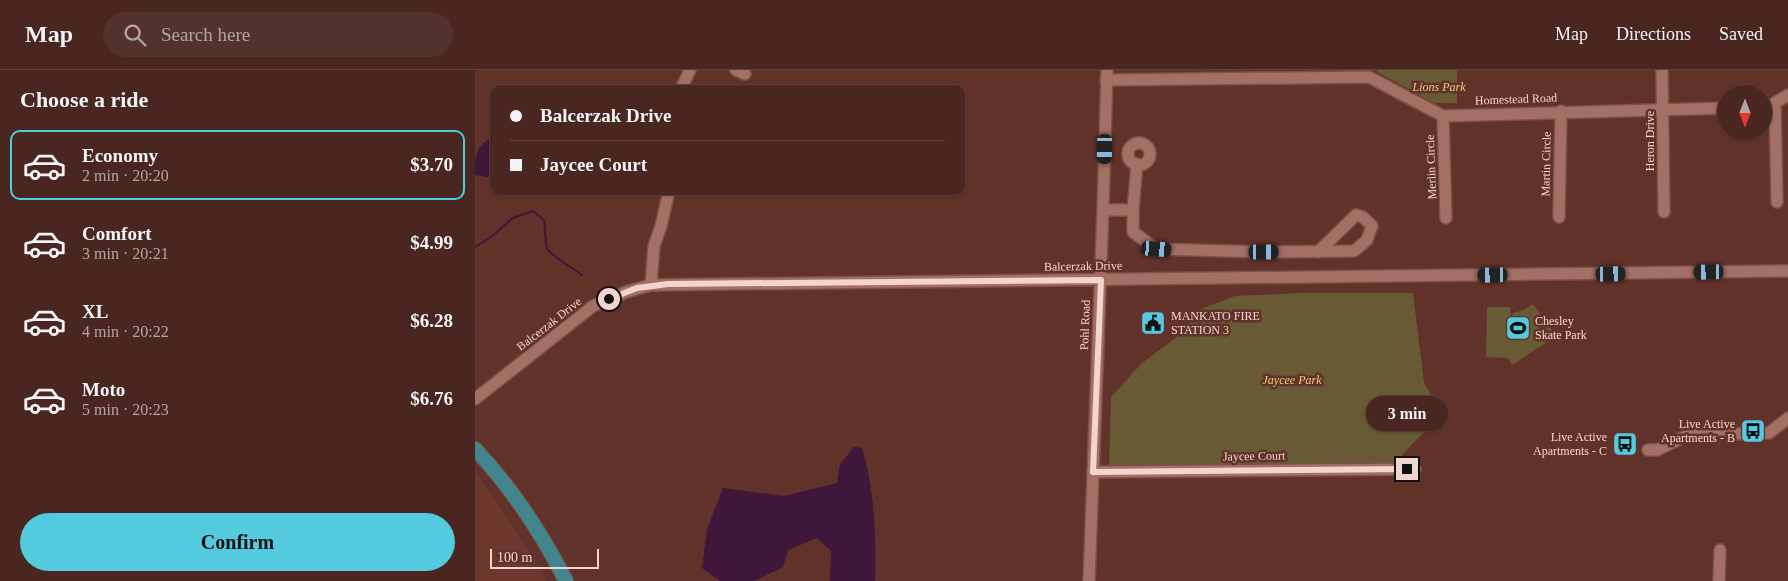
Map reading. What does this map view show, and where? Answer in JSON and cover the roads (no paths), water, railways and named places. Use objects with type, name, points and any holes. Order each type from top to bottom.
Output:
[{"type":"main road","points":[[475,449],[519,503],[550,551],[566,581]]},
{"type":"street","points":[[683,85],[690,70]]},
{"type":"street","name":"Heron Drive","points":[[1663,70],[1664,212]]},
{"type":"street","points":[[1106,75],[1369,77],[1443,116]]},
{"type":"street","name":"Pohl Road","points":[[1089,581],[1101,280],[1106,75]]},
{"type":"street","points":[[1777,202],[1775,103],[1788,95]]},
{"type":"street","name":"Homestead Road","points":[[1443,116],[1663,108],[1717,108]]},
{"type":"street","name":"Martin Circle","points":[[1559,217],[1561,111]]},
{"type":"street","name":"Merlin Circle","points":[[1443,116],[1446,218]]},
{"type":"street","points":[[1137,164],[1133,232],[1157,249],[1318,252],[1354,251],[1367,240],[1373,226],[1363,216],[1356,215],[1318,252]]},
{"type":"street","points":[[651,285],[653,246],[661,226],[668,195]]},
{"type":"street","points":[[1103,210],[1133,210]]},
{"type":"street","name":"Balcerzak Drive","points":[[475,399],[593,306],[626,292],[651,285],[1788,271]]},
{"type":"street","points":[[1649,450],[1657,450],[1688,435],[1769,433],[1788,418]]},
{"type":"street","name":"Jaycee Court","points":[[1093,472],[1415,468]]},
{"type":"street","points":[[1719,581],[1720,550]]},
{"type":"waterway","points":[[475,247],[491,237],[513,218],[533,211],[544,220],[547,248],[558,259],[582,275]]},
{"type":"place","name":"MANKATO FIRE STATION 3","points":[[1153,323]]},
{"type":"place","name":"Chesley Skate Park","points":[[1518,328]]},
{"type":"place","name":"Live Active Apartments - B","points":[[1753,431]]},
{"type":"place","name":"Live Active Apartments - C","points":[[1625,444]]},
{"type":"park label","name":"Lions Park","points":[[1439,87]]},
{"type":"park label","name":"Jaycee Park","points":[[1292,380]]}]
